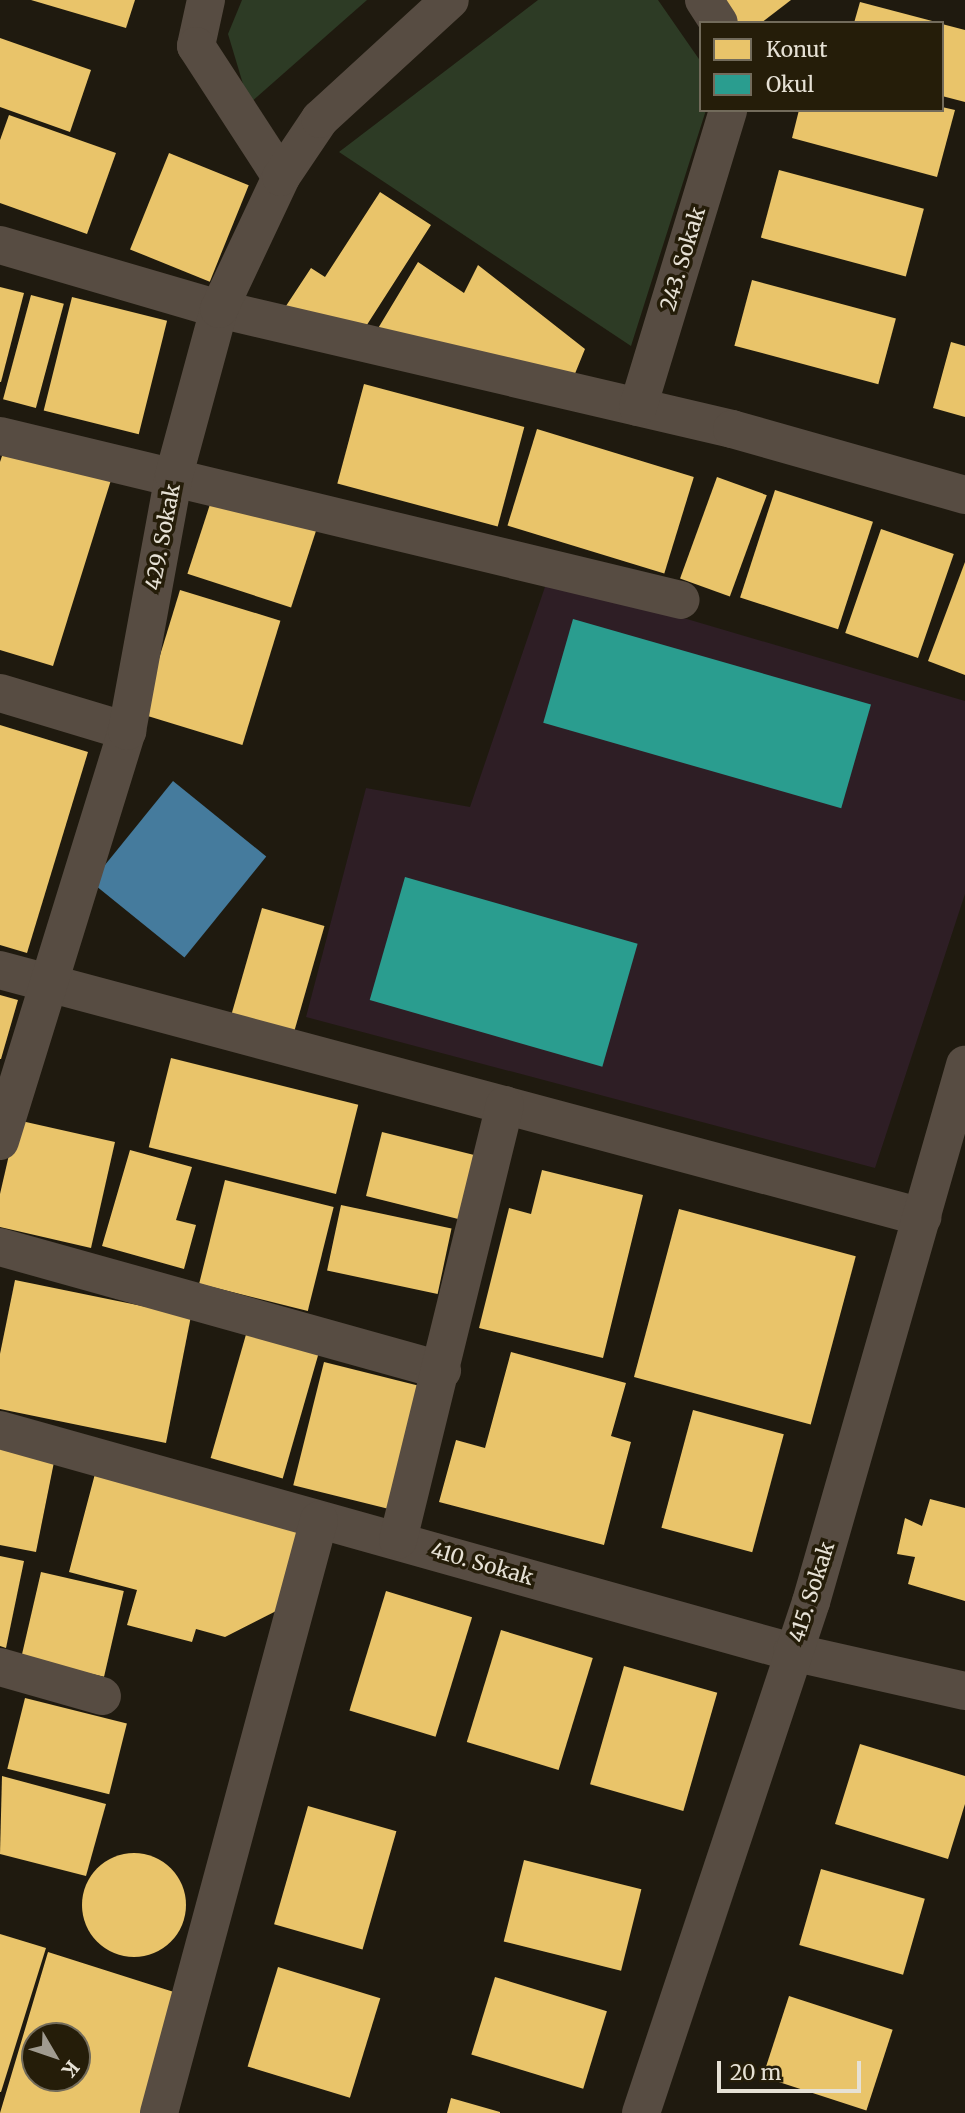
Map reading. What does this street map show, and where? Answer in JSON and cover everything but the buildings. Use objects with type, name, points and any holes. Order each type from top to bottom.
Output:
[{"type":"street","points":[[206,0],[196,46],[281,177]]},
{"type":"street","name":"429. Sokak","points":[[0,1141],[127,731],[174,475],[219,309],[281,177],[320,119],[450,0]]},
{"type":"street","points":[[704,0],[718,21]]},
{"type":"street","name":"243. Sokak","points":[[638,407],[727,112]]},
{"type":"street","points":[[0,245],[219,309],[732,429],[965,495]]},
{"type":"street","points":[[0,436],[174,475],[681,600]]},
{"type":"street","points":[[0,693],[127,731]]},
{"type":"street","points":[[0,970],[922,1217]]},
{"type":"street","name":"415. Sokak","points":[[641,2113],[792,1652],[811,1602],[965,1065]]},
{"type":"street","points":[[398,1540],[442,1370],[505,1105]]},
{"type":"street","points":[[0,1247],[442,1370]]},
{"type":"street","name":"410. Sokak","points":[[0,1430],[792,1652],[965,1691]]},
{"type":"street","points":[[159,2113],[319,1520]]},
{"type":"street","points":[[0,1667],[102,1696]]},
{"type":"shaded area","points":[[548,578],[965,701],[965,894],[875,1168],[306,1017],[366,788],[470,807]]},
{"type":"green space","points":[[242,0],[367,0],[249,104],[228,34]]},
{"type":"green space","points":[[538,0],[658,0],[699,59],[699,112],[705,112],[631,346],[339,152]]}]
